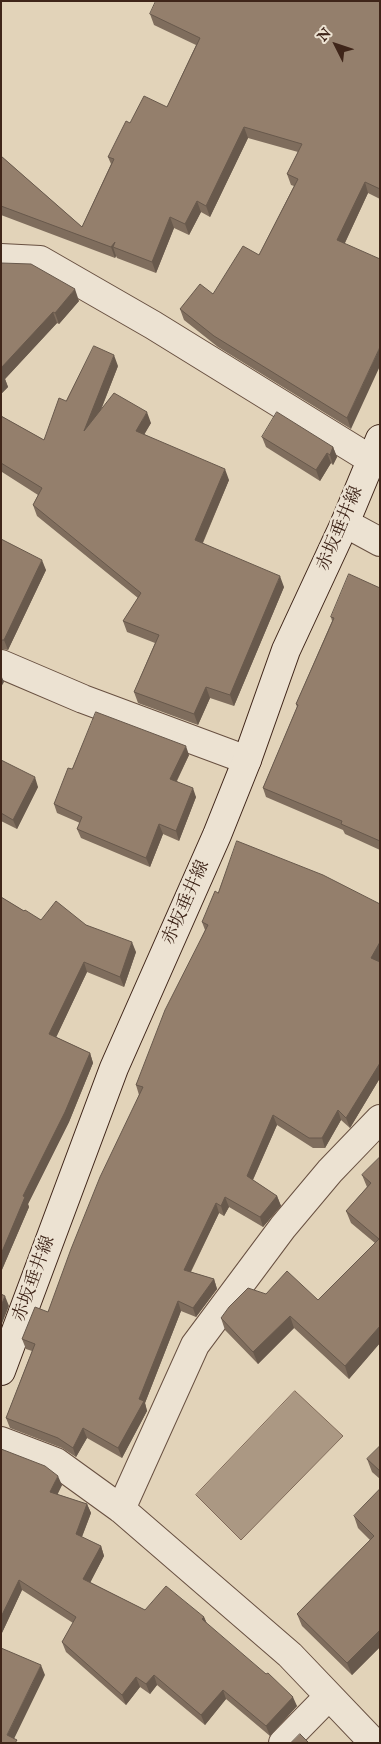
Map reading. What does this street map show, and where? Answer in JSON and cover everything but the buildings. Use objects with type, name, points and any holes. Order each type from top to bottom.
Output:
[{"type":"street","points":[[1,258],[40,260],[375,449]]},
{"type":"street","name":"赤坂垂井線","points":[[1,1371],[114,1068],[217,834],[247,760],[286,650],[345,523],[375,449]]},
{"type":"street","points":[[345,523],[380,542]]},
{"type":"street","points":[[1,664],[83,699],[247,760]]},
{"type":"street","points":[[121,1509],[194,1345],[283,1227],[330,1172],[380,1119]]},
{"type":"street","points":[[1,1441],[56,1462],[121,1509],[290,1656],[374,1743]]},
{"type":"street","points":[[283,1743],[329,1696]]},
{"type":"shaded area","points":[[295,1391],[343,1436],[241,1540],[196,1495]]}]
